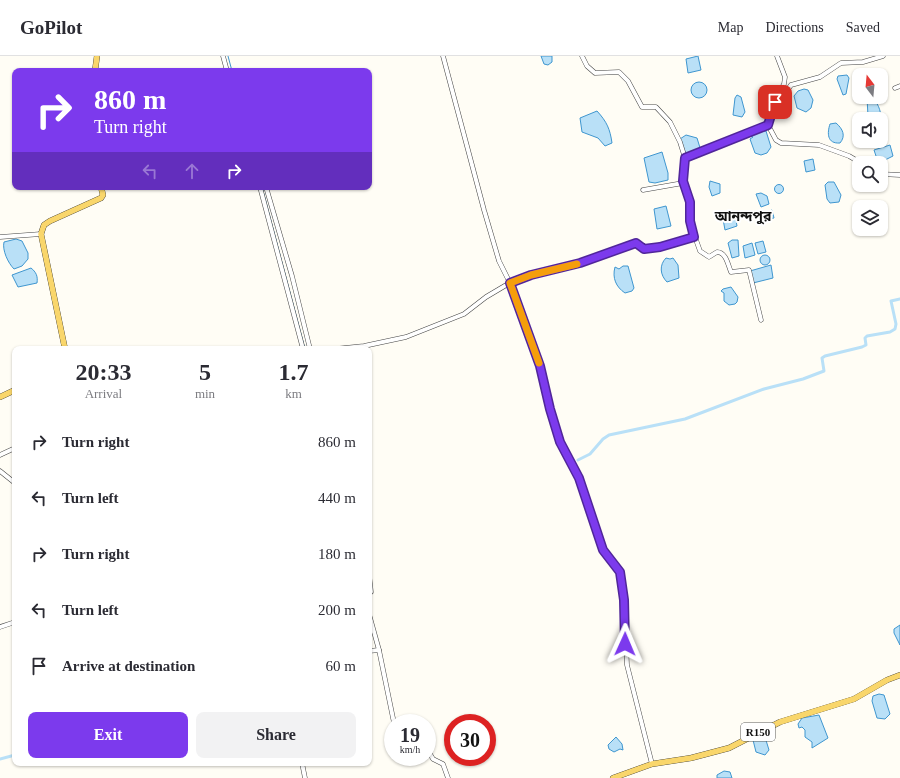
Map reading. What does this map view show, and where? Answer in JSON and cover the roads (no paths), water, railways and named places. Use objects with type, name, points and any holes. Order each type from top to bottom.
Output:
[{"type":"main road","points":[[95,68],[97,56]]},
{"type":"main road","points":[[64,346],[41,234],[44,225],[50,221],[101,198],[103,195],[102,190]]},
{"type":"main road","points":[[0,397],[12,391]]},
{"type":"main road","name":"R150","points":[[613,778],[652,764],[691,758],[729,748],[786,719],[854,700],[887,680],[900,675]]},
{"type":"street","points":[[223,56],[226,68]]},
{"type":"street","points":[[443,56],[499,261],[510,283],[540,366],[550,409],[560,442],[579,478],[603,550],[620,572],[625,607],[627,665],[645,729],[652,764]]},
{"type":"street","points":[[582,56],[587,66],[594,73],[620,72],[628,81],[642,107],[657,107],[670,122],[680,142],[685,158],[683,183],[690,202],[690,221],[694,237],[702,253],[709,257],[715,252],[722,253],[726,258],[731,272],[749,270],[760,320]]},
{"type":"street","points":[[777,56],[785,78],[768,125],[776,140],[781,144],[819,145],[852,158]]},
{"type":"street","points":[[778,95],[782,98],[791,85],[820,77],[841,63],[863,62],[883,56]]},
{"type":"street","points":[[895,88],[900,86]]},
{"type":"street","points":[[685,158],[768,125]]},
{"type":"street","points":[[888,174],[900,175]]},
{"type":"street","points":[[643,190],[683,183]]},
{"type":"street","points":[[261,190],[302,346]]},
{"type":"street","points":[[267,190],[292,276],[309,346]]},
{"type":"street","points":[[0,237],[41,234]]},
{"type":"street","points":[[364,346],[406,337],[464,314],[486,297],[510,283],[531,275],[580,263],[636,243],[644,249],[660,247],[694,237]]},
{"type":"street","points":[[0,455],[12,449]]},
{"type":"street","points":[[0,471],[12,481]]},
{"type":"street","points":[[0,627],[12,623]]},
{"type":"street","points":[[372,625],[379,650],[392,714]]},
{"type":"street","points":[[372,651],[379,650]]},
{"type":"street","points":[[436,760],[443,764],[448,778]]},
{"type":"street","points":[[303,766],[305,778]]},
{"type":"water","points":[[541,56],[552,56],[552,62],[548,65],[544,64]]},
{"type":"water","points":[[698,56],[701,70],[688,73],[686,59]]},
{"type":"water","points":[[847,75],[849,78],[846,94],[843,95],[837,79],[838,76]]},
{"type":"water","points":[[699,82],[705,84],[707,90],[705,96],[699,98],[693,96],[691,90],[693,84]]},
{"type":"water","points":[[804,89],[808,90],[813,100],[811,108],[806,112],[797,108],[794,96],[798,91]]},
{"type":"water","points":[[737,95],[741,97],[745,112],[742,117],[733,115],[735,98]]},
{"type":"water","points":[[867,104],[877,104],[880,112],[868,112]]},
{"type":"water","points":[[597,111],[606,122],[610,134],[612,143],[605,146],[598,138],[582,132],[580,118]]},
{"type":"water","points":[[836,123],[843,133],[843,138],[840,143],[830,140],[828,134],[830,124]]},
{"type":"water","points":[[766,131],[771,147],[767,153],[761,155],[755,153],[750,139],[753,137],[750,136],[758,132]]},
{"type":"water","points":[[686,135],[697,138],[701,151],[686,155],[680,139]]},
{"type":"water","points":[[890,145],[893,156],[888,158],[888,156],[876,156],[874,150],[888,148],[888,146]]},
{"type":"water","points":[[662,152],[668,173],[668,180],[655,183],[649,182],[644,158]]},
{"type":"water","points":[[813,159],[815,170],[806,172],[804,161]]},
{"type":"water","points":[[710,181],[720,184],[720,193],[712,196],[709,187]]},
{"type":"water","points":[[828,182],[834,182],[841,195],[839,202],[830,203],[827,199],[825,185]]},
{"type":"water","points":[[779,184],[784,189],[779,194],[774,189]]},
{"type":"water","points":[[761,193],[767,196],[769,204],[761,207],[756,194]]},
{"type":"water","points":[[666,206],[671,226],[657,229],[654,209]]},
{"type":"water","points":[[772,210],[774,218],[763,220],[761,214]]},
{"type":"water","points":[[735,215],[737,226],[725,230],[723,219]]},
{"type":"water","points":[[16,239],[22,241],[28,253],[28,259],[22,266],[14,269],[6,256],[4,242]]},
{"type":"water","points":[[732,240],[738,240],[739,256],[732,258],[728,243]]},
{"type":"water","points":[[763,241],[766,252],[758,254],[755,243]]},
{"type":"water","points":[[752,243],[755,255],[745,258],[743,246]]},
{"type":"water","points":[[763,255],[767,255],[770,260],[767,265],[763,265],[760,262],[760,258]]},
{"type":"water","points":[[666,258],[673,258],[678,265],[679,278],[667,282],[661,270],[662,264]]},
{"type":"water","points":[[771,265],[773,278],[753,283],[750,271]]},
{"type":"water","points":[[623,266],[628,266],[634,288],[632,291],[625,293],[619,288],[614,278],[615,267],[619,269]]},
{"type":"water","points":[[31,268],[36,274],[37,283],[18,287],[12,275]]},
{"type":"water","points":[[731,287],[738,297],[735,304],[729,305],[724,301],[724,293],[721,291]]},
{"type":"water","points":[[900,625],[900,645],[894,633],[894,629]]},
{"type":"water","points":[[879,694],[884,695],[890,714],[885,719],[877,718],[872,701],[873,696]]},
{"type":"water","points":[[819,715],[828,738],[812,748],[812,742],[805,737],[805,730],[802,727],[799,728],[798,724],[802,718]]},
{"type":"water","points":[[762,735],[765,737],[769,750],[765,755],[756,752],[753,740]]},
{"type":"water","points":[[616,737],[622,744],[623,750],[620,749],[614,752],[609,749],[608,745]]},
{"type":"water","points":[[724,771],[730,772],[732,778],[717,778],[717,775]]},
{"type":"waterway","points":[[228,56],[231,68]]},
{"type":"waterway","points":[[263,190],[304,346]]},
{"type":"waterway","points":[[578,460],[590,454],[603,439],[609,435],[685,419],[764,389],[803,379],[824,371],[822,358],[825,356],[862,347],[866,345],[865,338],[867,336],[890,332],[895,329],[896,324],[891,301],[900,299]]},
{"type":"waterway","points":[[0,759],[12,756]]},
{"type":"district","name":"আনন্দপুর","points":[[743,216]]}]
